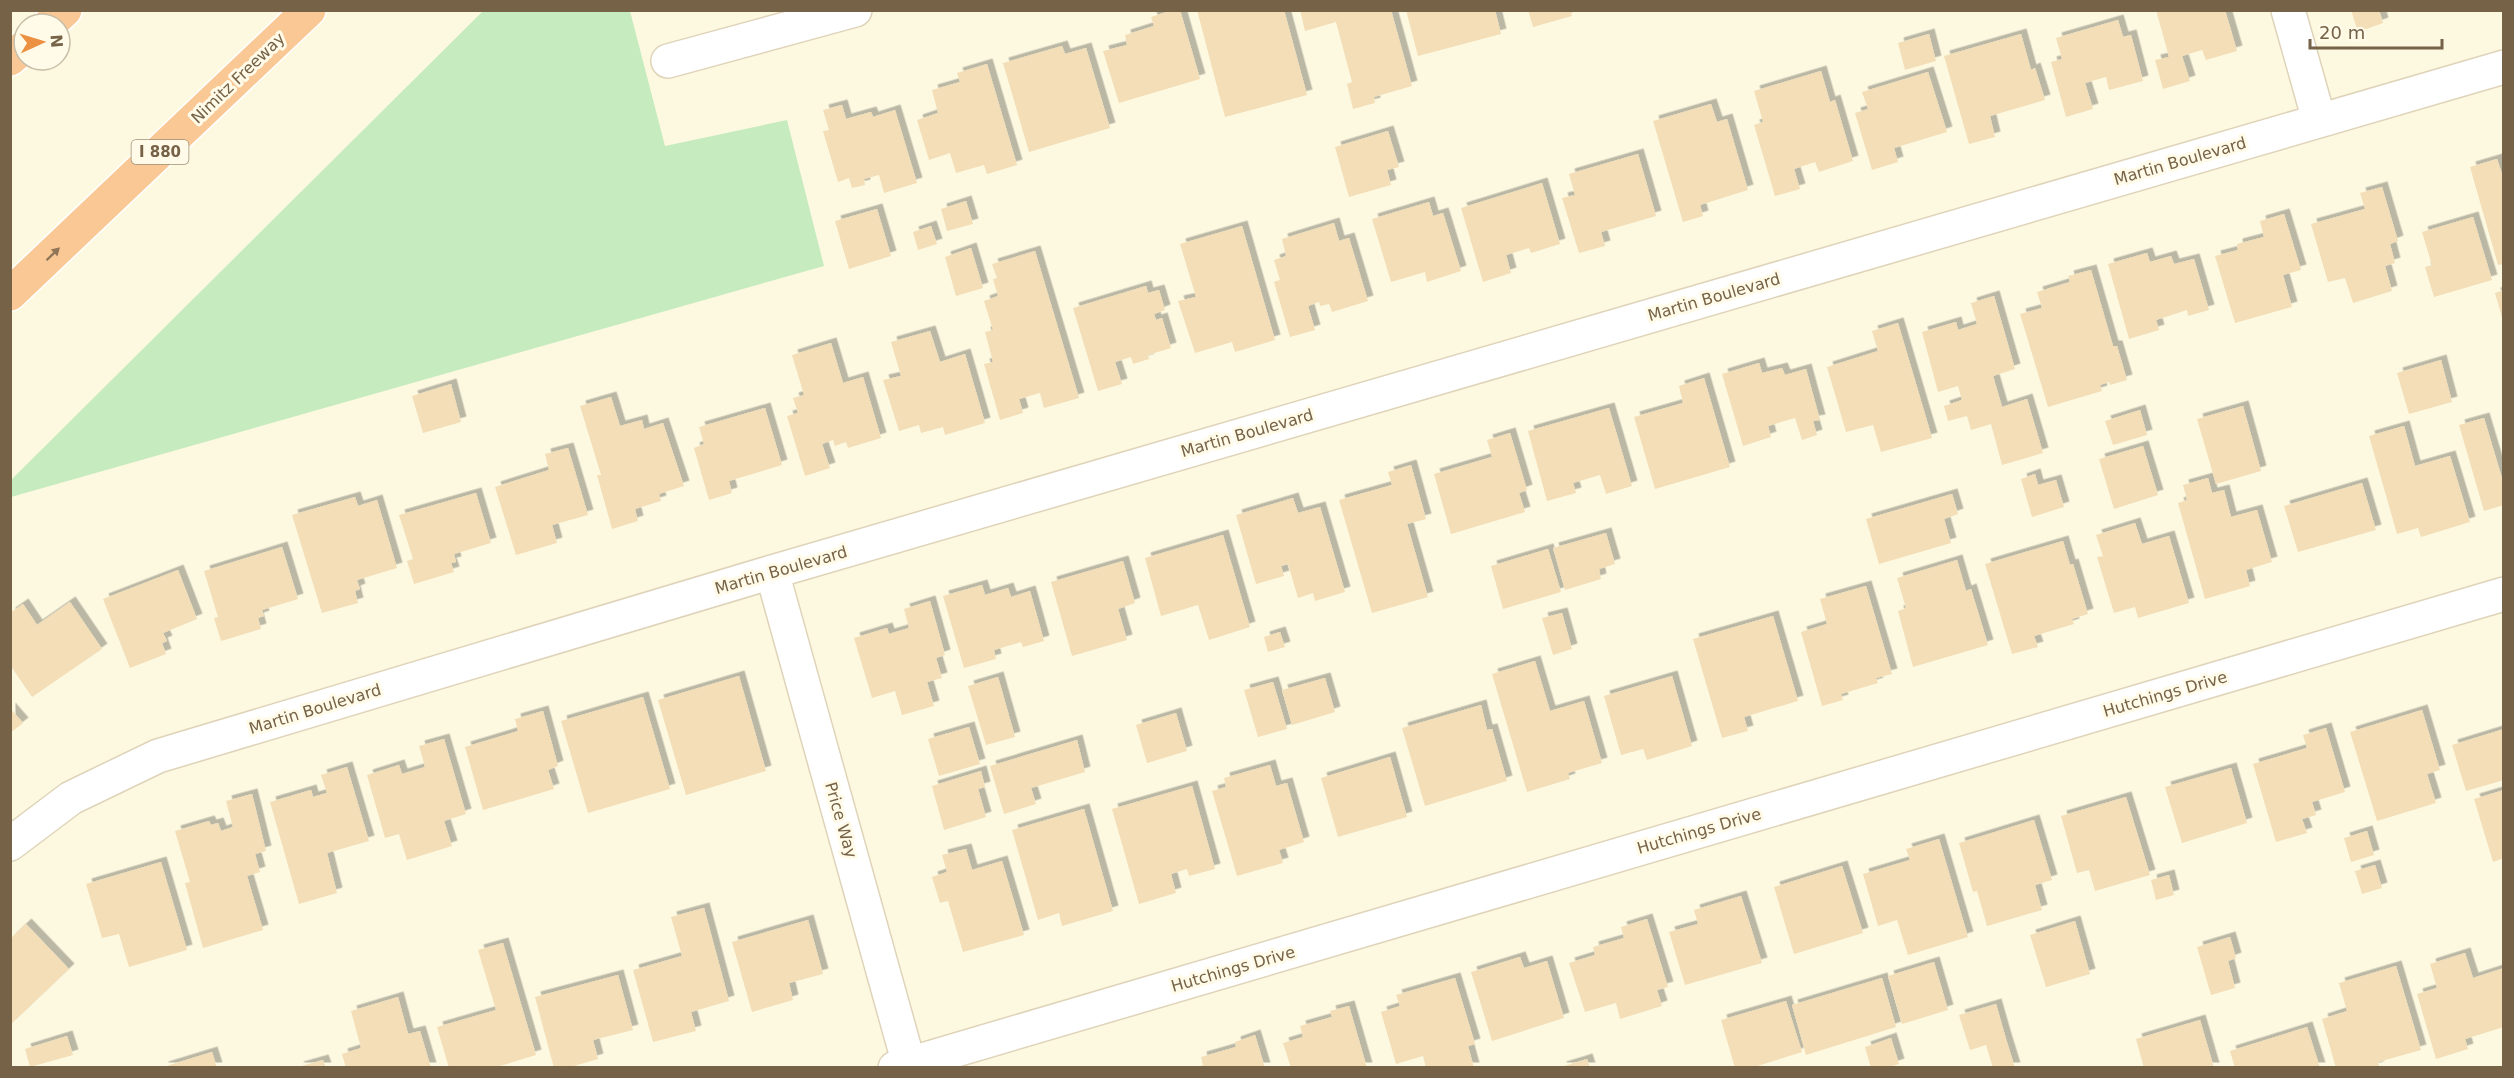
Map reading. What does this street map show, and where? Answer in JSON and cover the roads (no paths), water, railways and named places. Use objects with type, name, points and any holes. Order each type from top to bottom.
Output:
[{"type":"highway","name":"Nimitz Freeway","points":[[10,294],[309,10]]},
{"type":"street","points":[[668,61],[855,10]]},
{"type":"street","points":[[2288,10],[2319,120]]},
{"type":"street","name":"Martin Boulevard","points":[[10,844],[71,798],[158,756],[772,572],[2504,67]]},
{"type":"street","name":"Price Way","points":[[772,572],[905,1066]]},
{"type":"street","name":"Hutchings Drive","points":[[905,1066],[2504,594]]}]
